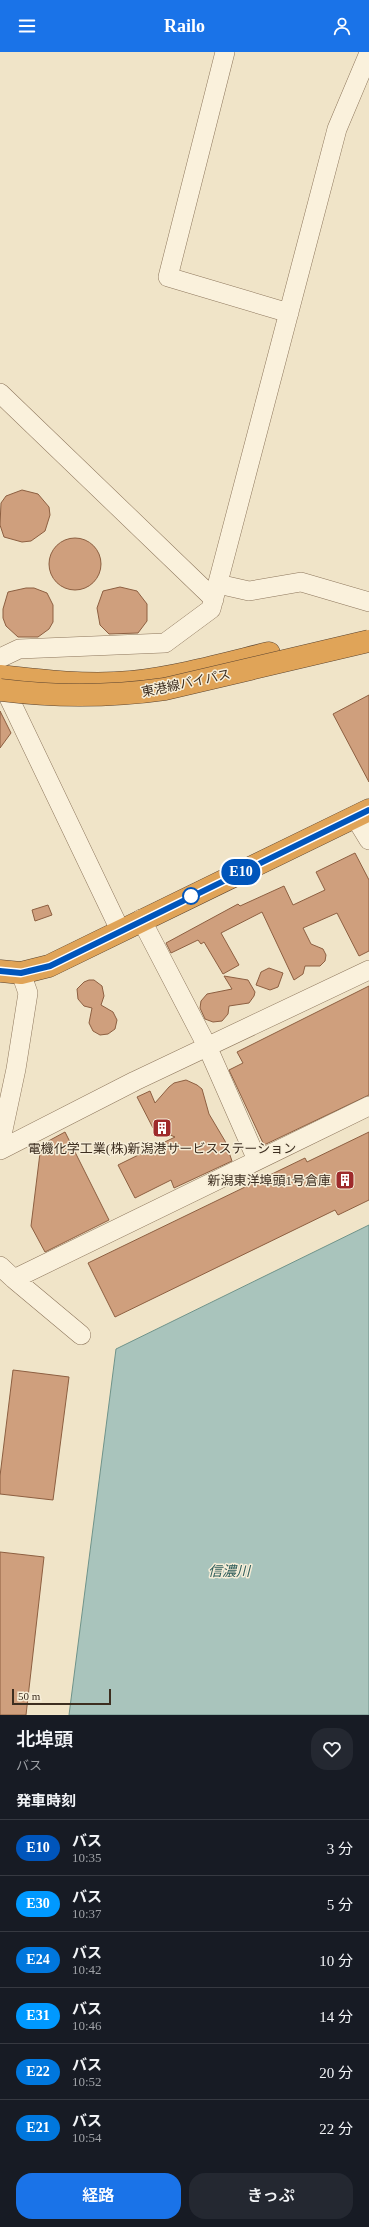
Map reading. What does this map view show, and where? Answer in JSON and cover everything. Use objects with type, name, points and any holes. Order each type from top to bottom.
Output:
[{"type":"highway","name":"東港線バイパス","points":[[0,677],[42,680],[130,682],[160,678],[369,630]]},
{"type":"highway","name":"東港線バイパス","points":[[0,690],[41,695],[74,696],[134,693],[165,689],[369,641]]},
{"type":"highway","points":[[0,971],[21,973],[50,966],[141,919],[362,814]]},
{"type":"street","points":[[225,52],[168,277],[289,313]]},
{"type":"street","points":[[0,658],[19,649],[165,643],[212,609],[337,128],[369,54]]},
{"type":"street","points":[[0,393],[216,592],[249,592],[301,582],[369,602]]},
{"type":"street","points":[[0,677],[120,930]]},
{"type":"street","points":[[362,814],[369,840]]},
{"type":"street","points":[[141,919],[207,1046],[257,1160]]},
{"type":"street","points":[[0,1150],[207,1046],[369,970]]},
{"type":"street","points":[[0,1144],[16,1069],[28,993],[21,973]]},
{"type":"street","points":[[14,1278],[369,1106]]},
{"type":"street","points":[[0,1266],[81,1335]]},
{"type":"water","name":"信濃川","points":[[369,1225],[369,1715],[69,1715],[116,1349]]},
{"type":"building","points":[[22,490],[38,494],[49,507],[50,515],[45,531],[31,541],[22,542],[4,537],[0,525],[1,503],[6,496]]},
{"type":"building","points":[[75,538],[89,542],[97,550],[101,564],[97,578],[89,586],[75,590],[61,586],[53,578],[49,564],[53,550],[61,542]]},
{"type":"building","points":[[120,587],[137,591],[147,604],[147,621],[138,633],[109,634],[100,625],[97,608],[103,591]]},
{"type":"building","points":[[26,588],[34,588],[47,593],[53,605],[53,622],[49,629],[38,637],[18,637],[6,626],[3,618],[3,609],[8,592]]},
{"type":"building","points":[[369,695],[369,782],[333,714]]},
{"type":"building","points":[[0,711],[11,733],[0,748]]},
{"type":"building","points":[[355,853],[369,880],[369,951],[359,956],[337,913],[303,928],[311,944],[323,949],[326,955],[325,961],[320,966],[305,966],[303,974],[294,980],[262,912],[221,933],[239,965],[223,974],[204,942],[201,944],[198,940],[171,953],[166,943],[238,904],[240,906],[284,886],[293,905],[325,890],[316,872]]},
{"type":"building","points":[[48,905],[52,915],[35,921],[32,910]]},
{"type":"building","points":[[269,968],[283,973],[278,987],[270,990],[256,985],[261,972]]},
{"type":"building","points":[[224,976],[248,980],[255,992],[249,1003],[229,1006],[228,1014],[222,1021],[213,1022],[205,1019],[200,1008],[201,1001],[207,994],[232,989]]},
{"type":"building","points":[[94,980],[102,986],[104,996],[101,1005],[113,1012],[117,1020],[115,1029],[108,1034],[100,1035],[93,1031],[89,1023],[92,1008],[84,1006],[78,999],[77,989],[84,982]]},
{"type":"building","points":[[369,986],[369,1095],[264,1145],[229,1070],[243,1063],[237,1052]]},
{"type":"building","points":[[186,1080],[202,1089],[209,1114],[225,1141],[232,1161],[174,1188],[171,1180],[135,1198],[118,1165],[175,1137],[153,1128],[137,1097],[150,1091],[155,1103],[174,1083]]},
{"type":"building","points":[[65,1132],[109,1220],[45,1252],[31,1226],[41,1145]]},
{"type":"building","points":[[369,1132],[369,1200],[338,1215],[335,1210],[115,1317],[88,1263],[305,1158],[307,1162]]},
{"type":"building","points":[[13,1370],[69,1377],[53,1500],[0,1494],[0,1476]]},
{"type":"building","points":[[0,1552],[44,1557],[26,1715],[0,1715]]},
{"type":"bus line","name":"E10","points":[[0,971],[21,973],[50,966],[141,919],[369,810]]},
{"type":"place","name":"電機化学工業(株)新潟港サービスステーション","points":[[162,1128]]},
{"type":"place","name":"新潟東洋埠頭1号倉庫","points":[[345,1180]]}]
